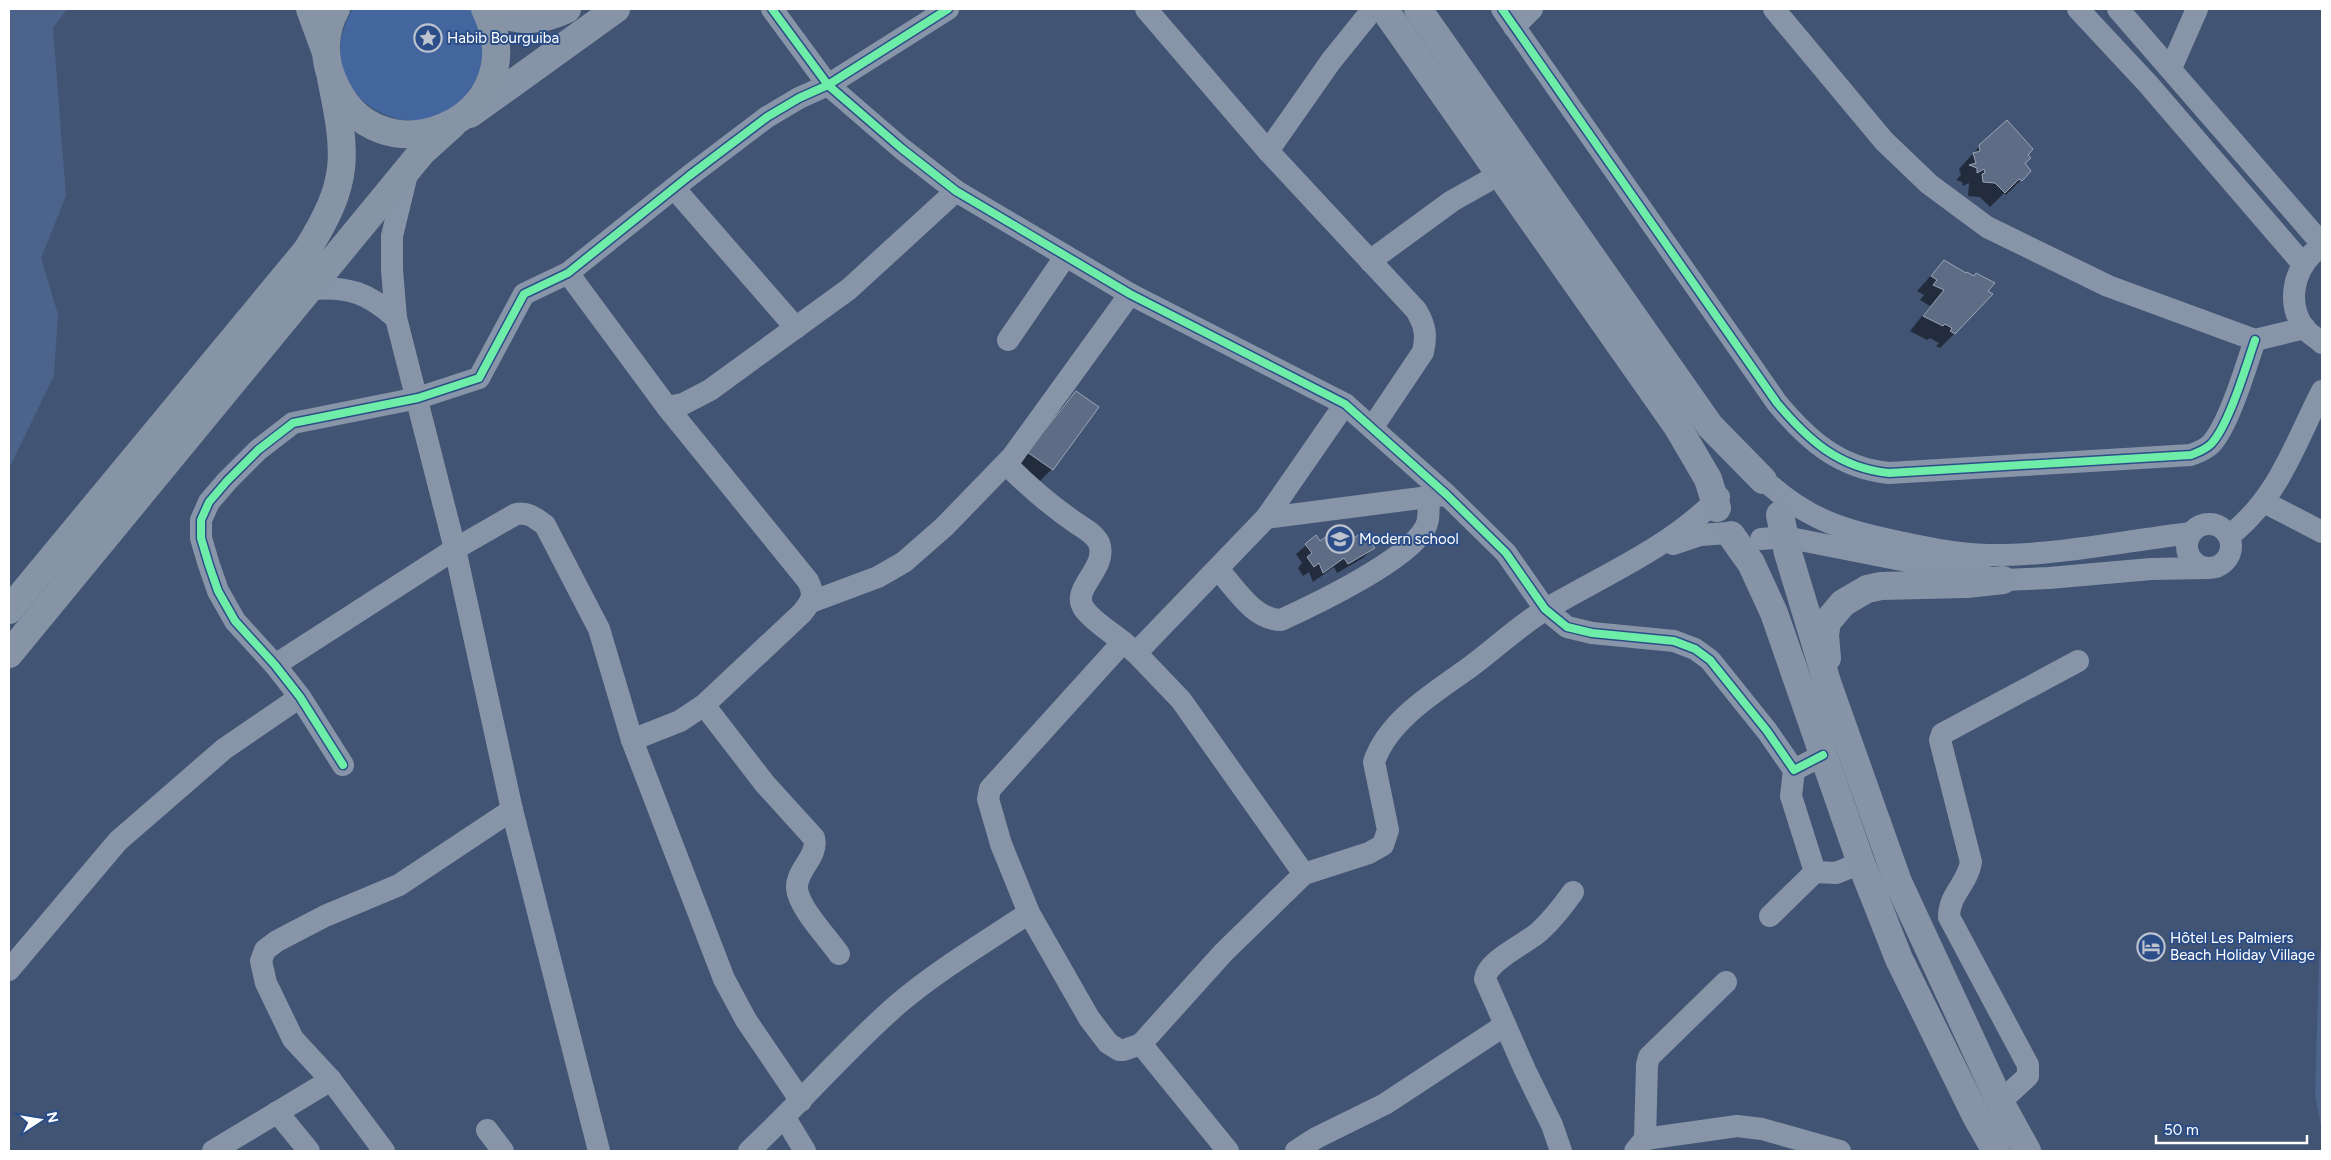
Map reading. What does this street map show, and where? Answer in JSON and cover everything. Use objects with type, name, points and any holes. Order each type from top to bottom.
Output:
[{"type":"highway","points":[[9,610],[307,250],[322,226],[333,204],[341,176],[343,144],[323,40],[310,9]]},
{"type":"highway","points":[[336,9],[326,39],[330,73],[338,93],[355,115],[378,129],[406,135],[433,133],[456,123]]},
{"type":"highway","points":[[9,654],[422,152],[478,103],[492,79],[497,52],[493,24],[485,9]]},
{"type":"main road","points":[[494,9],[519,20],[536,19],[567,9]]},
{"type":"main road","points":[[456,123],[616,9]]},
{"type":"main road","points":[[1384,9],[1677,426],[1708,479],[1717,502],[1719,518],[1751,563],[1762,583],[1861,863],[1899,958],[1976,1116],[1996,1151]]},
{"type":"main road","points":[[1418,9],[1710,426],[1778,495],[1775,530],[1898,882],[2000,1102],[2027,1151]]},
{"type":"main road","points":[[1717,502],[1725,488],[1733,482],[1753,477],[1767,483]]},
{"type":"main road","points":[[1730,534],[1751,541],[1775,530]]},
{"type":"main road","points":[[1828,685],[1825,635],[1827,622],[1842,603],[1854,595],[1881,586],[1967,584],[2003,580]]},
{"type":"main road","points":[[1976,1116],[2000,1102]]},
{"type":"street","points":[[772,9],[828,85],[901,148],[956,191],[1130,294],[1345,404],[1372,428],[1438,496],[1506,553],[1545,609],[1567,627],[1592,633],[1674,642],[1695,649],[1710,660],[1767,731],[1794,770],[1791,796],[1815,872]]},
{"type":"street","points":[[343,765],[300,697],[275,665],[235,621],[218,591],[200,538],[201,520],[209,502],[258,450],[294,423],[418,398],[479,378],[524,294],[568,273],[767,117],[799,98],[828,85],[948,9]]},
{"type":"street","points":[[1146,9],[1268,151],[1416,310],[1424,324],[1426,338],[1423,352],[1372,428]]},
{"type":"street","points":[[1268,151],[1331,61],[1373,9]]},
{"type":"street","points":[[1502,9],[1777,403],[1795,424],[1821,447],[1852,465],[1867,471],[1889,473],[2191,455],[2211,444],[2219,434],[2239,388],[2255,340]]},
{"type":"street","points":[[1514,27],[1532,9]]},
{"type":"street","points":[[1774,9],[1884,141],[1929,184],[1987,227],[2108,286],[2255,340],[2305,328]]},
{"type":"street","points":[[2078,9],[2154,92],[2302,263]]},
{"type":"street","points":[[2118,9],[2322,245],[2302,263],[2294,287],[2296,311],[2305,328],[2322,343]]},
{"type":"street","points":[[2170,68],[2197,9]]},
{"type":"street","points":[[408,170],[398,202],[392,236],[392,270],[396,318],[418,398],[454,549],[512,810],[600,1151]]},
{"type":"street","points":[[1370,261],[1452,201],[1500,174]]},
{"type":"street","points":[[674,188],[796,328]]},
{"type":"street","points":[[667,407],[683,404],[704,394],[849,289],[956,191]]},
{"type":"street","points":[[1008,340],[1065,257]]},
{"type":"street","points":[[568,273],[667,407],[808,581],[813,592],[811,602]]},
{"type":"street","points":[[311,289],[334,287],[358,292],[379,302],[396,318]]},
{"type":"street","points":[[632,740],[680,721],[704,705],[763,652],[811,602],[878,577],[904,562],[944,528],[1006,464],[1130,294]]},
{"type":"street","points":[[2229,536],[2264,502],[2285,470],[2300,434],[2322,391]]},
{"type":"street","points":[[1345,404],[1266,518],[1218,570],[1130,647],[990,789],[988,799],[1001,844],[1029,913],[1099,1032],[1108,1043],[1119,1050],[1141,1044],[1223,953],[1304,874],[1369,853],[1383,845],[1388,830],[1374,762],[1383,742],[1418,706],[1545,609],[1646,554],[1717,502]]},
{"type":"street","points":[[1006,464],[1046,502],[1094,536],[1101,553],[1098,566],[1080,596],[1081,604],[1085,611],[1130,647],[1181,700],[1304,874]]},
{"type":"street","points":[[1767,483],[1792,505],[1840,528],[1899,542],[1963,553],[2032,553],[2191,533]]},
{"type":"street","points":[[1266,518],[1438,496]]},
{"type":"street","points":[[1218,570],[1262,615],[1272,620],[1281,620],[1343,589],[1404,551],[1418,539],[1427,526],[1438,496]]},
{"type":"street","points":[[2264,502],[2322,532]]},
{"type":"street","points":[[275,665],[454,549],[516,514],[529,514],[544,525],[599,629],[632,740],[724,979],[746,1020],[801,1101]]},
{"type":"street","points":[[1775,530],[2003,580],[2151,569],[2206,568],[2219,566],[2225,562],[2231,550],[2229,536],[2219,526],[2211,523],[2197,527],[2191,533],[2187,547],[2192,561],[2206,568]]},
{"type":"street","points":[[1646,554],[1700,535],[1730,534]]},
{"type":"street","points":[[2000,1102],[2028,1076],[2028,1065],[1949,917],[1949,905],[1969,873],[1971,862],[1940,740],[1942,734],[2078,661]]},
{"type":"street","points":[[9,970],[118,841],[224,749],[300,697]]},
{"type":"street","points":[[704,705],[765,784],[814,838],[815,847],[799,878],[798,896],[839,954]]},
{"type":"street","points":[[1794,770],[1824,755]]},
{"type":"street","points":[[384,1151],[331,1080],[293,1039],[266,983],[261,961],[265,950],[277,941],[325,916],[398,885],[512,810]]},
{"type":"street","points":[[1770,916],[1815,872],[1836,873],[1861,863]]},
{"type":"street","points":[[1561,1151],[1552,1125],[1487,986],[1486,973],[1503,957],[1539,932],[1562,907],[1572,892]]},
{"type":"street","points":[[749,1151],[785,1118],[846,1053],[898,1004],[952,963],[1029,913]]},
{"type":"street","points":[[1726,982],[1650,1057],[1647,1065],[1640,1145],[1737,1126],[1762,1129],[1840,1151]]},
{"type":"street","points":[[1296,1151],[1316,1138],[1385,1104],[1505,1025]]},
{"type":"street","points":[[1141,1044],[1228,1151]]},
{"type":"street","points":[[213,1151],[331,1080]]},
{"type":"street","points":[[277,1112],[309,1151]]},
{"type":"street","points":[[785,1118],[805,1151]]},
{"type":"street","points":[[487,1130],[503,1151]]},
{"type":"shaded area","points":[[9,9],[67,9],[53,28],[66,196],[41,258],[58,314],[54,376],[9,468]]},
{"type":"shaded area","points":[[353,9],[470,9],[481,34],[483,51],[477,77],[456,105],[430,118],[403,120],[377,111],[356,94],[343,70],[341,41]]},
{"type":"shaded area","points":[[2322,934],[2322,1131],[2315,1096],[2319,962]]},
{"type":"building","points":[[2007,120],[2033,149],[2028,155],[2031,158],[2025,163],[2031,171],[2022,181],[2019,179],[2005,193],[1995,183],[1983,182],[1982,174],[1985,173],[1984,169],[1977,173],[1977,168],[1969,165],[1976,163],[1973,153],[1980,151],[1979,145]]},
{"type":"building","points":[[1944,260],[1966,273],[1974,276],[1976,273],[1995,283],[1988,291],[1993,294],[1955,334],[1950,331],[1952,328],[1945,324],[1943,326],[1923,316],[1944,290],[1933,285],[1937,280],[1931,276]]},
{"type":"building","points":[[1076,391],[1099,407],[1053,470],[1027,452]]},
{"type":"building","points":[[1363,532],[1375,548],[1348,564],[1344,558],[1323,573],[1319,563],[1314,567],[1307,557],[1312,553],[1305,544],[1316,535],[1320,541],[1327,536],[1345,534],[1349,541]]},
{"type":"cycle path","points":[[772,9],[828,85],[901,148],[956,191],[1130,294],[1345,404],[1447,495],[1506,553],[1545,609],[1567,627],[1592,633],[1674,641],[1695,649],[1710,660],[1767,731],[1794,770],[1823,755]]},
{"type":"cycle path","points":[[343,765],[300,697],[275,665],[235,621],[218,591],[201,538],[201,520],[209,502],[258,450],[293,423],[418,398],[479,378],[524,294],[568,273],[689,176],[767,117],[799,98],[828,85],[948,9]]},
{"type":"cycle path","points":[[1502,9],[1777,403],[1813,440],[1826,450],[1855,465],[1889,473],[2191,455],[2209,446],[2218,435],[2236,395],[2255,340]]},
{"type":"place","name":"Habib Bourguiba","points":[[428,38]]},
{"type":"place","name":"Modern school","points":[[1340,539]]},
{"type":"place","name":"Hôtel Les Palmiers Beach Holiday Village","points":[[2151,947]]}]
